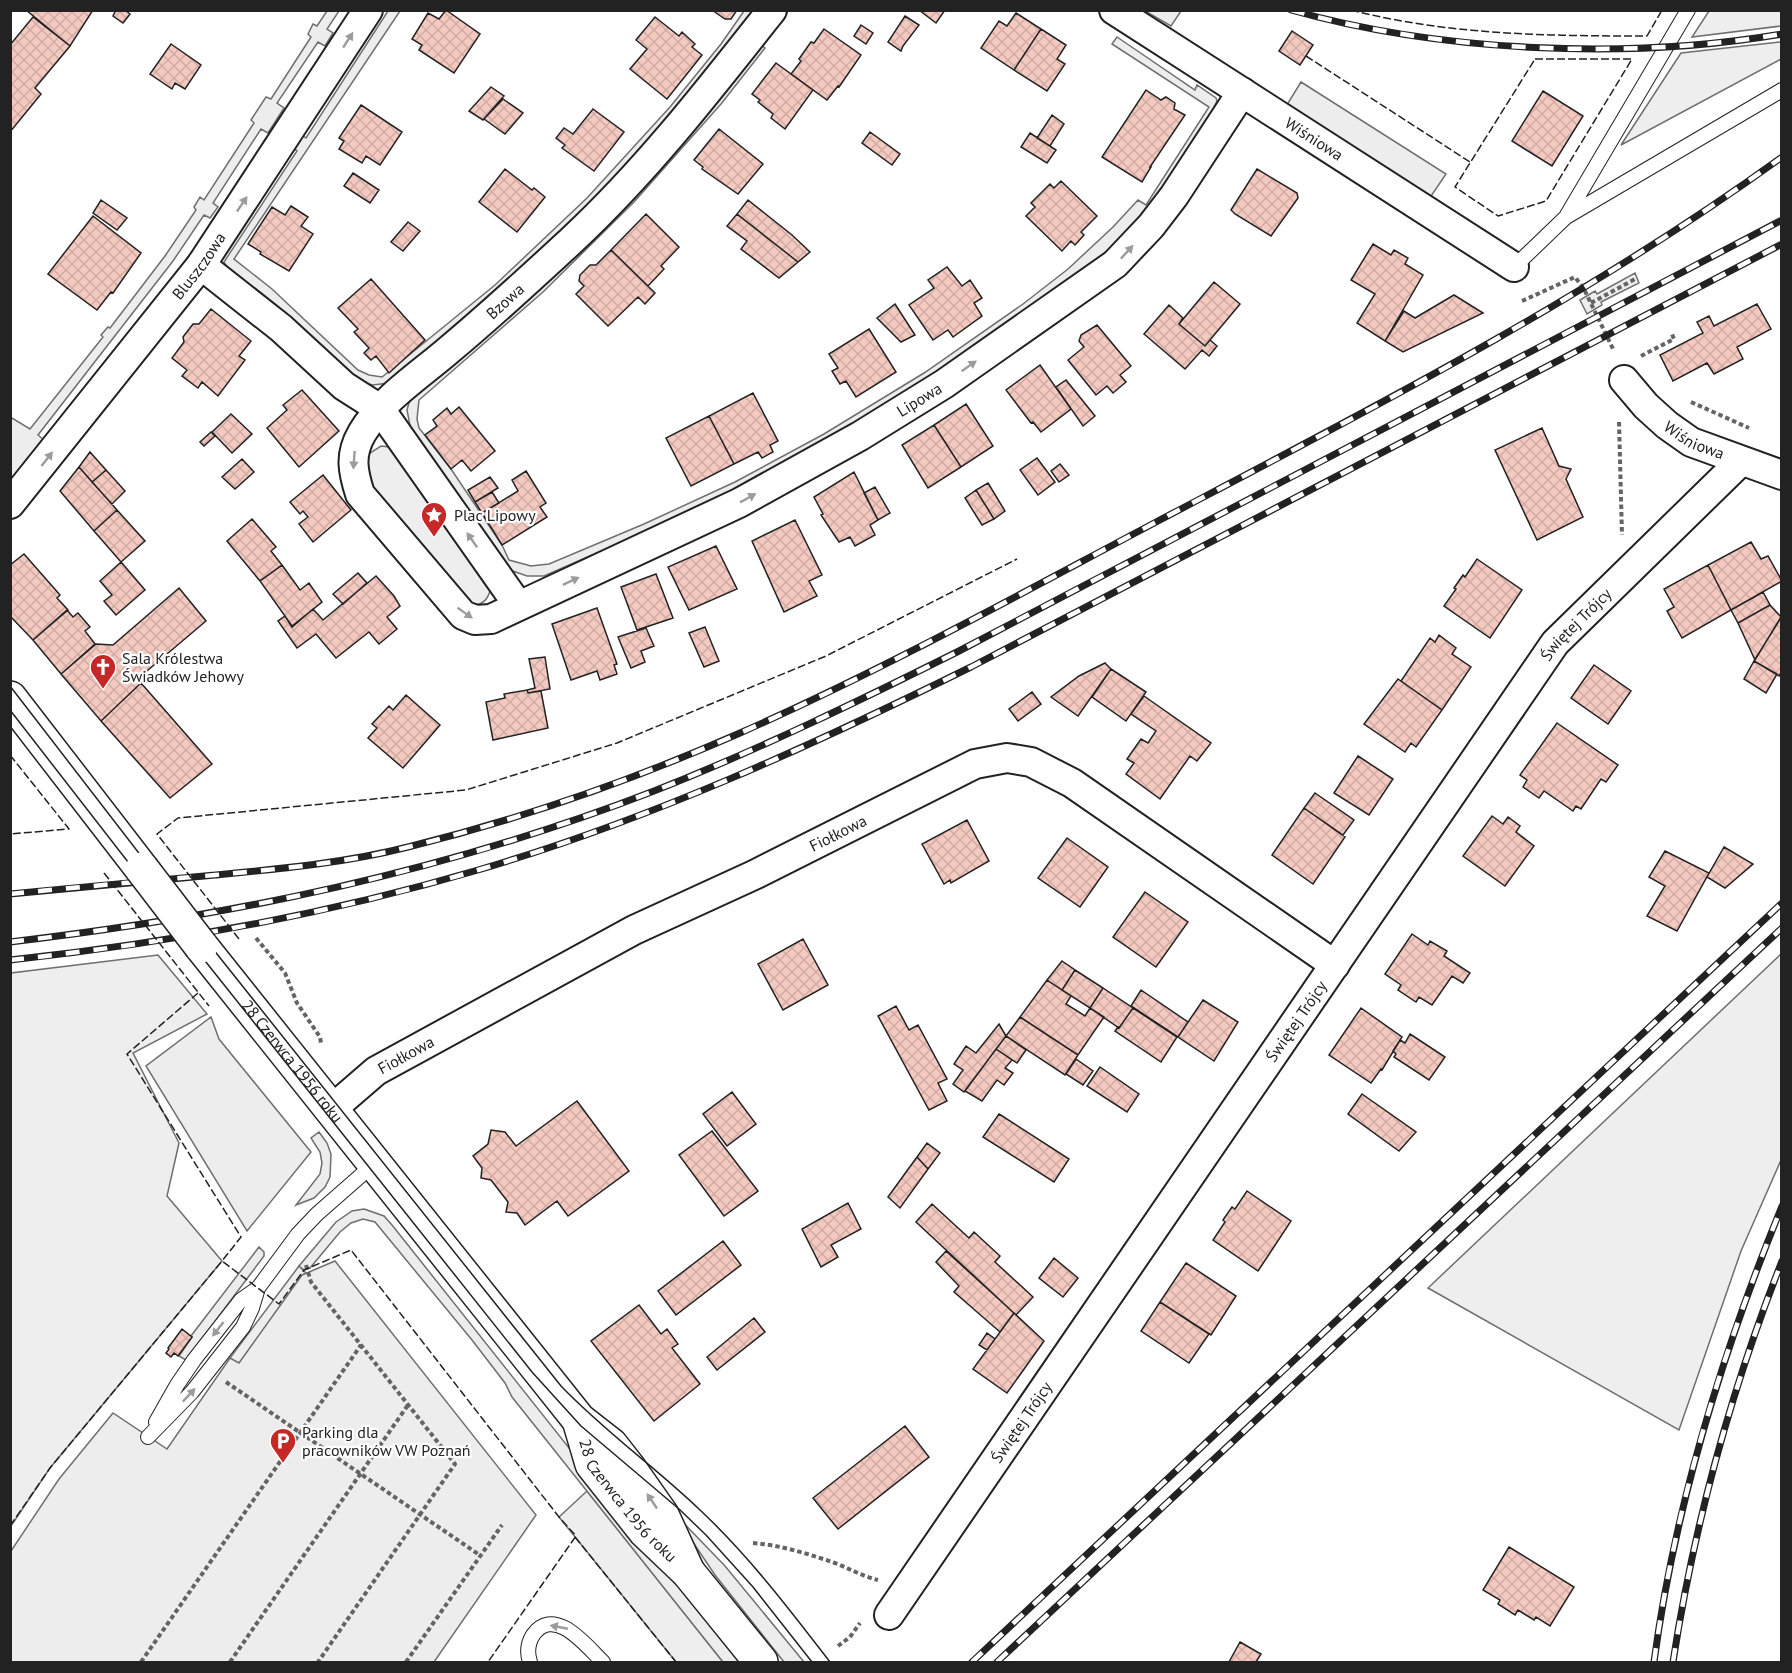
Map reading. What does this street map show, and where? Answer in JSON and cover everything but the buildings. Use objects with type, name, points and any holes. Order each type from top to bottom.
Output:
[{"type":"street","name":"Bluszczowa","points":[[10,504],[201,265],[368,10]]},
{"type":"street","name":"Bzowa","points":[[380,409],[501,306],[574,238],[634,176],[704,97],[772,10]]},
{"type":"street","name":"Wiśniowa","points":[[1114,10],[1515,267]]},
{"type":"street","name":"Lipowa","points":[[518,605],[739,503],[860,436],[944,384],[1106,271],[1151,226],[1174,196],[1242,92]]},
{"type":"street","points":[[201,265],[281,328],[344,386],[380,409],[518,605],[491,619],[475,620],[463,615],[360,494],[353,472],[354,450],[362,434],[380,409]]},
{"type":"street","name":"Wiśniowa","points":[[1629,370],[1646,406],[1691,442],[1782,475]]},
{"type":"street","name":"Świętej Trójcy","points":[[889,1615],[1555,643],[1741,461]]},
{"type":"street","name":"28 Czerwca 1956 roku","points":[[10,698],[201,946],[579,1420],[611,1445],[635,1475],[662,1515],[688,1572],[761,1662]]},
{"type":"street","name":"Fiołkowa","points":[[332,1109],[376,1071],[634,930],[754,875],[975,764],[1007,758],[1031,762],[1072,783],[1335,965]]},
{"type":"lane","points":[[1566,217],[1688,10]]},
{"type":"lane","points":[[1515,267],[1566,217],[1782,90]]},
{"type":"lane","points":[[258,1288],[243,1327],[192,1392],[148,1437],[177,1385],[241,1300],[258,1288],[317,1214],[375,1164]]},
{"type":"lane","points":[[530,1662],[529,1645],[533,1635],[545,1626],[558,1625],[571,1630],[603,1662]]},
{"type":"path","points":[[1521,301],[1575,277],[1615,351]]},
{"type":"path","points":[[1591,303],[1637,278]]},
{"type":"path","points":[[1629,370],[1674,339],[1671,332]]},
{"type":"path","points":[[255,938],[285,973],[297,1003],[320,1037],[322,1052]]},
{"type":"path","points":[[306,1265],[311,1282],[455,1464],[318,1662]]},
{"type":"path","points":[[141,1662],[361,1345]]},
{"type":"path","points":[[210,1371],[481,1556]]},
{"type":"path","points":[[230,1662],[408,1405]]},
{"type":"path","points":[[406,1662],[502,1525]]},
{"type":"path","points":[[753,1543],[770,1544],[836,1563],[862,1576],[907,1589]]},
{"type":"path","points":[[838,1646],[850,1637]]},
{"type":"shaded area","points":[[1181,10],[1171,26],[1145,11]]},
{"type":"shaded area","points":[[327,11],[339,11],[327,29],[333,33],[325,46],[318,42],[277,103],[284,108],[268,133],[261,129],[213,203],[218,207],[210,218],[204,215],[173,261],[38,435],[44,440],[11,482],[12,418],[30,429],[103,337],[101,335],[108,327],[110,328],[165,256],[196,210],[194,207],[200,197],[204,200],[254,123],[251,120],[266,97],[271,99],[311,37],[308,34],[313,24],[317,26]]},
{"type":"shaded area","points":[[388,11],[400,11],[234,259],[272,289],[358,370],[382,377],[495,285],[587,198],[670,107],[721,44],[744,11],[756,11],[711,73],[567,232],[389,383],[373,385],[362,383],[228,269],[224,262],[297,151],[291,146],[300,134],[306,138]]},
{"type":"shaded area","points":[[1709,11],[1781,11],[1781,26],[1692,37]]},
{"type":"shaded area","points":[[1117,37],[1195,90],[1197,85],[1217,101],[1202,131],[1152,209],[1129,233],[1071,280],[965,357],[849,430],[727,496],[544,576],[527,576],[510,570],[412,436],[407,410],[410,399],[759,43],[765,48],[721,104],[634,202],[543,292],[419,400],[417,419],[419,428],[451,469],[502,545],[509,560],[531,566],[549,564],[644,524],[735,482],[824,434],[924,373],[1023,304],[1068,269],[1138,200],[1146,205],[1209,107],[1112,44]]},
{"type":"shaded area","points":[[1781,42],[1781,59],[1621,145],[1681,53]]},
{"type":"shaded area","points":[[1301,82],[1446,174],[1423,208],[1280,116]]},
{"type":"shaded area","points":[[1635,273],[1639,283],[1601,302],[1602,305],[1587,314],[1580,300],[1595,291],[1597,294]]},
{"type":"shaded area","name":"Plac Lipowy","points":[[381,446],[389,447],[491,588],[487,598],[480,604],[473,606],[373,498],[362,470],[367,455]]},
{"type":"shaded area","points":[[1781,954],[1781,1160],[1741,1251],[1679,1430],[1428,1288]]},
{"type":"shaded area","points":[[158,955],[207,1014],[133,1053],[179,1143],[167,1196],[222,1261],[50,1468],[11,1526],[11,973]]},
{"type":"shaded area","points":[[211,1017],[219,1039],[311,1152],[247,1231],[146,1066]]},
{"type":"shaded area","points":[[319,1132],[331,1154],[330,1177],[325,1187],[314,1198],[296,1205],[320,1174],[322,1163],[320,1152],[311,1138]]},
{"type":"shaded area","points":[[364,1209],[384,1216],[392,1225],[739,1662],[723,1662],[512,1397],[505,1383],[472,1340],[375,1222],[363,1219],[351,1223],[340,1232],[310,1268],[304,1270],[299,1266],[336,1222],[352,1211]]},
{"type":"shaded area","points":[[259,1247],[264,1252],[264,1256],[186,1360],[179,1356],[191,1336]]},
{"type":"shaded area","name":"Parking dla pracowników VW Poznań","points":[[335,1261],[536,1515],[434,1662],[11,1662],[11,1551],[59,1479],[113,1413],[167,1449],[230,1358],[239,1363],[302,1275]]},
{"type":"shaded area","points":[[299,1266],[306,1273],[302,1275],[239,1364],[230,1358]]},
{"type":"shaded area","points":[[587,1491],[723,1662],[676,1662],[559,1517]]},
{"type":"shaded area","points":[[672,1511],[725,1566],[804,1662],[784,1662],[715,1575]]},
{"type":"tram line","points":[[10,686],[209,944],[561,1386],[718,1528],[768,1584],[830,1662]]},
{"type":"tram line","points":[[10,710],[194,947],[532,1372],[581,1426],[679,1509],[706,1535],[753,1587],[812,1662]]},
{"type":"railway","points":[[1291,10],[1409,35],[1535,48],[1661,47],[1782,34]]},
{"type":"railway","points":[[10,894],[288,868],[384,853],[534,811],[659,767],[700,750],[846,684],[1003,604],[1397,394],[1555,305],[1632,258],[1708,209],[1782,157]]},
{"type":"railway","points":[[10,942],[175,919],[337,887],[417,868],[496,845],[575,820],[654,791],[808,724],[959,651],[1782,220]]},
{"type":"railway","points":[[10,960],[188,936],[363,901],[542,850],[667,805],[790,753],[971,667],[1782,244]]},
{"type":"railway","points":[[972,1662],[1782,903]]},
{"type":"railway","points":[[997,1662],[1782,928]]},
{"type":"railway","points":[[1654,1662],[1674,1545],[1703,1430],[1740,1317],[1782,1206]]},
{"type":"railway","points":[[1673,1662],[1692,1560],[1716,1458],[1746,1359],[1782,1261]]},
{"type":"fence","points":[[1351,10],[1424,25],[1461,29],[1535,34],[1647,36],[1662,10]]},
{"type":"fence","points":[[1306,56],[1470,162]]},
{"type":"fence","points":[[1535,59],[1632,59],[1546,201],[1498,216],[1455,187],[1535,59]]},
{"type":"fence","points":[[239,939],[157,834],[178,818],[466,790],[617,743],[826,656],[1017,559]]},
{"type":"fence","points":[[10,755],[69,829],[10,834]]},
{"type":"fence","points":[[104,873],[209,1006]]},
{"type":"fence","points":[[198,993],[127,1054],[241,1237],[222,1261]]},
{"type":"fence","points":[[10,1526],[50,1468],[222,1261],[279,1304],[304,1270],[351,1250],[576,1536],[488,1662]]},
{"type":"fence","points":[[575,1537],[676,1662]]},
{"type":"place","name":"Plac Lipowy","points":[[434,538]]},
{"type":"place","name":"Sala Królestwa Świadków Jehowy","points":[[103,690]]},
{"type":"place","name":"Parking dla pracowników VW Poznań","points":[[283,1464]]}]
